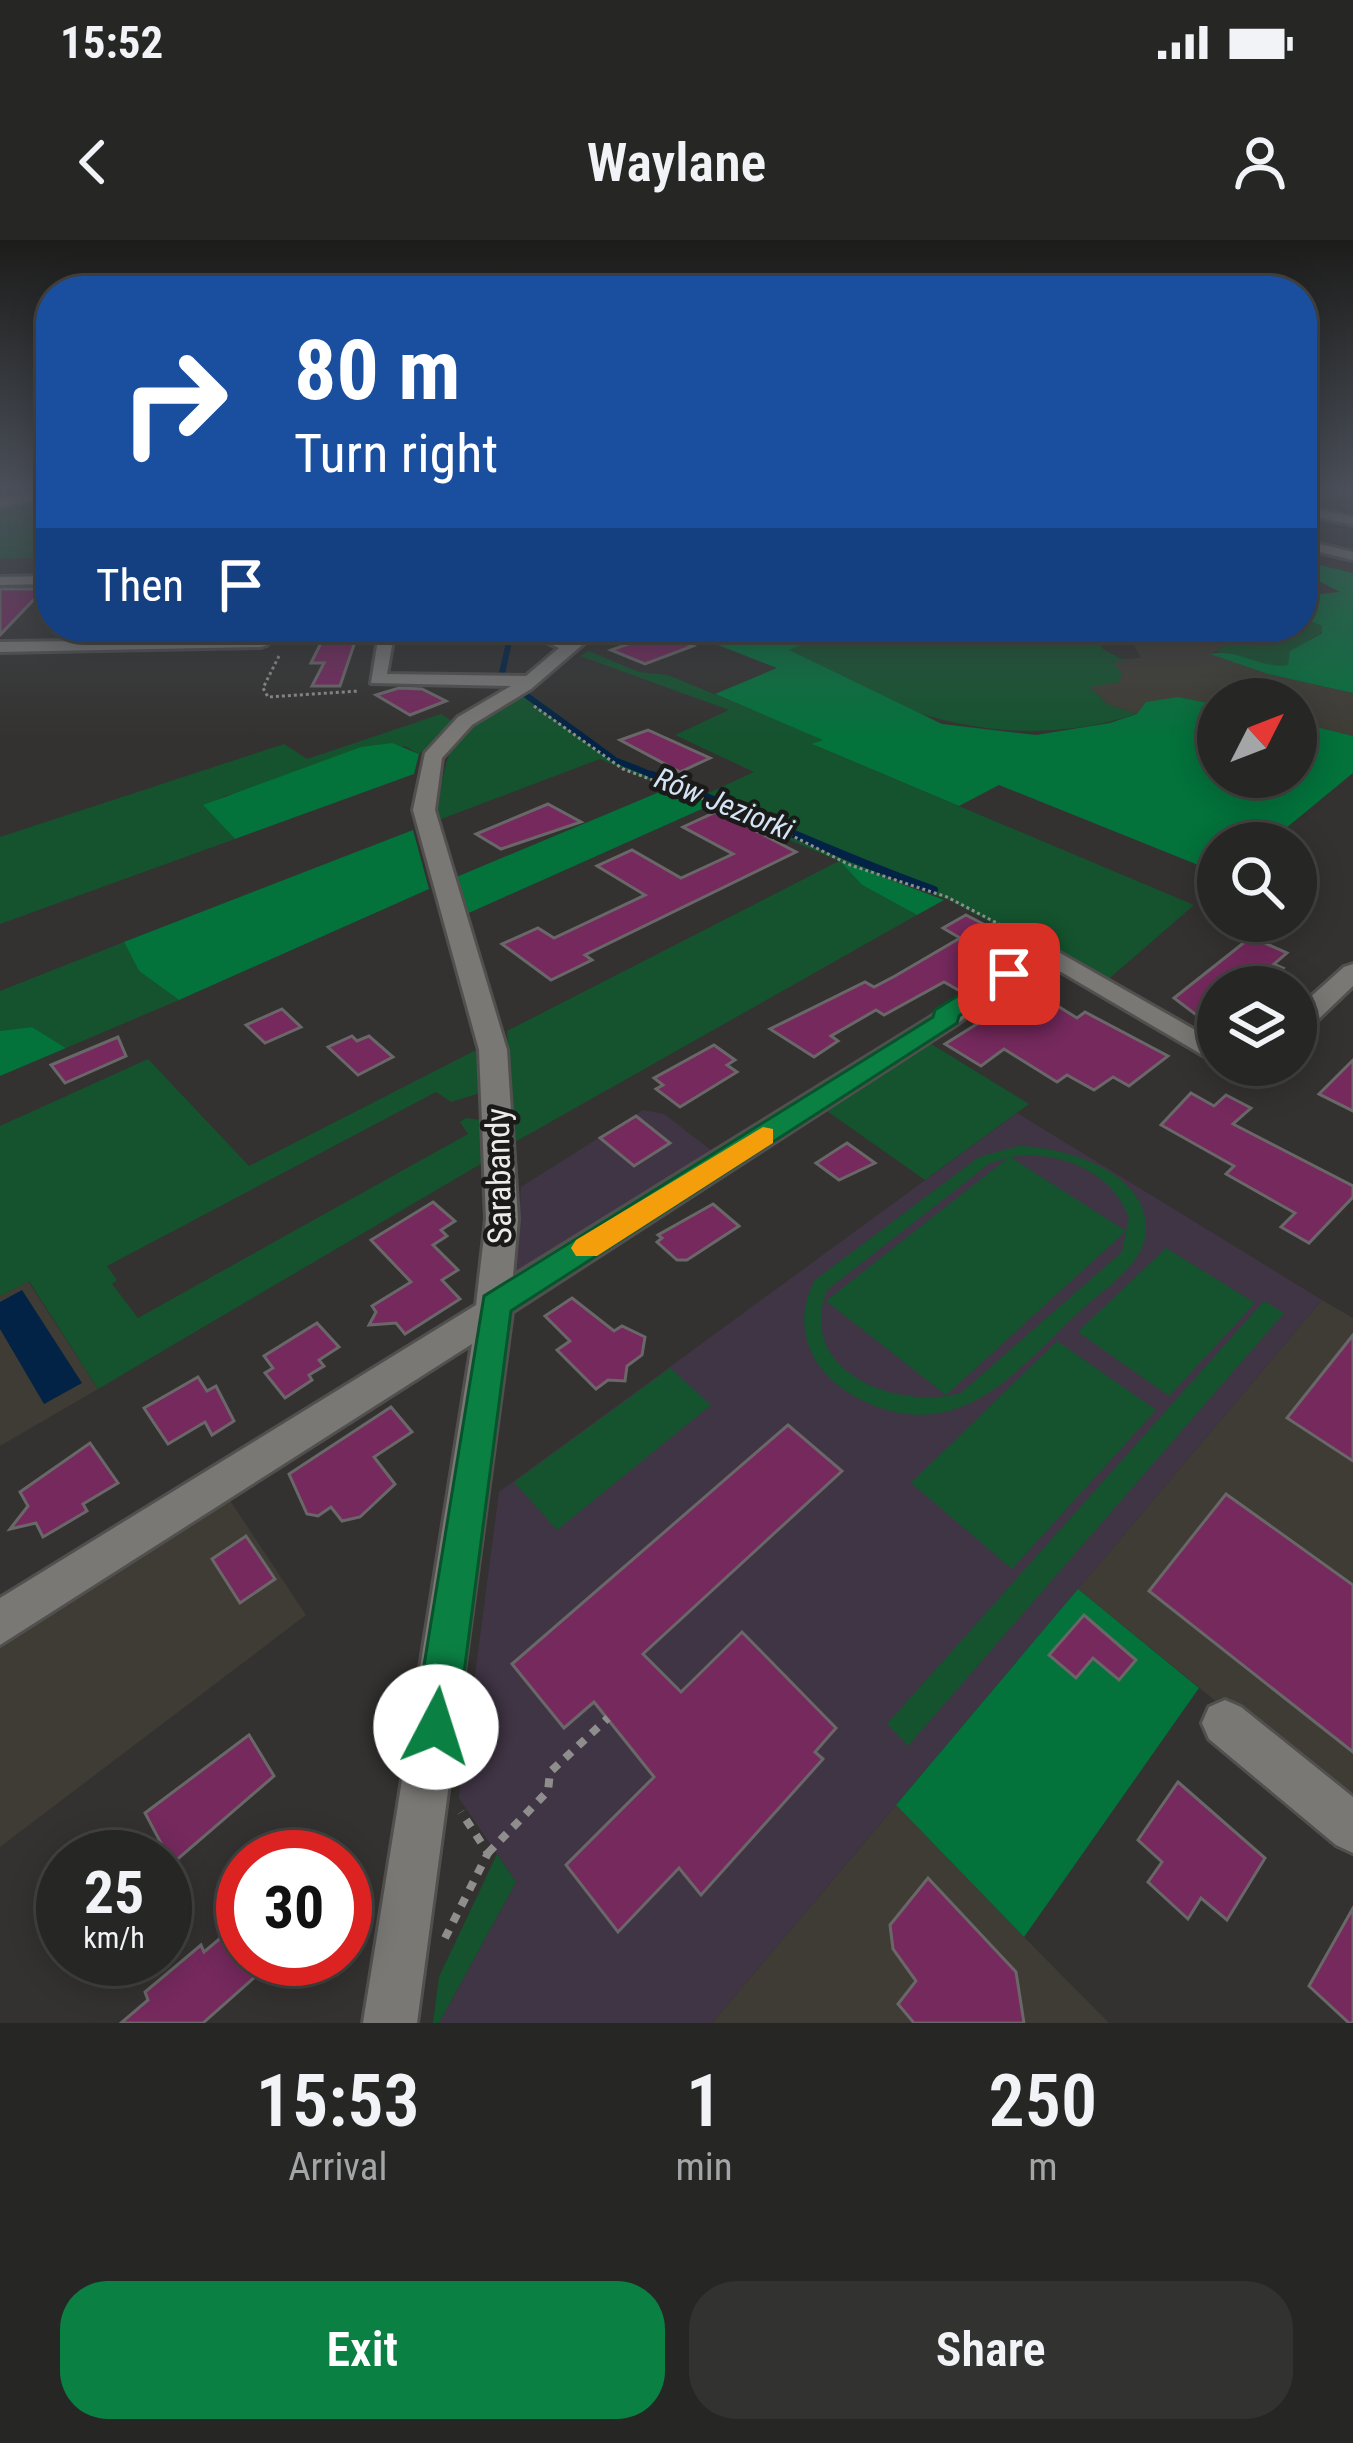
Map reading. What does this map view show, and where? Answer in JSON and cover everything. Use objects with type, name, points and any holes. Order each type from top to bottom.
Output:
[{"type":"street","points":[[0,581],[36,580]]},
{"type":"street","points":[[0,647],[261,642]]},
{"type":"street","points":[[383,642],[374,674],[397,681],[466,677],[522,687]]},
{"type":"street","points":[[560,642],[570,646]]},
{"type":"street","name":"Sarabandy","points":[[390,2023],[495,1308],[503,1176],[493,1050],[424,810],[432,757],[465,721],[522,687],[575,642]]},
{"type":"street","points":[[1060,961],[1197,1043]]},
{"type":"street","points":[[1317,1005],[1353,972]]},
{"type":"street","points":[[0,1623],[948,1018],[944,1016],[1009,974]]},
{"type":"street","points":[[1225,1723],[1353,1828]]},
{"type":"path","points":[[281,642],[283,648],[263,688],[268,697],[370,690],[397,681]]},
{"type":"path","points":[[522,687],[623,770],[763,821],[850,865],[947,897],[1030,937],[1060,961]]},
{"type":"path","points":[[436,1956],[488,1852],[548,1791],[550,1772],[608,1718]]},
{"type":"path","points":[[425,1799],[454,1800],[488,1852]]},
{"type":"shaded area","points":[[1132,642],[1231,642],[1211,654],[1286,678],[1197,678],[1197,701],[1178,697],[1137,714],[1109,705],[1088,686],[1119,682],[1113,660],[1141,658]]},
{"type":"shaded area","points":[[1317,685],[1353,693],[1353,736],[1317,727]]},
{"type":"shaded area","points":[[643,1110],[664,1114],[712,1151],[516,1276],[521,1187]]},
{"type":"shaded area","points":[[1017,1113],[1322,1300],[712,2023],[439,2023],[516,1882],[459,1798],[499,1492]]},
{"type":"shaded area","points":[[28,1281],[98,1389],[0,1446],[0,1296]]},
{"type":"shaded area","points":[[1322,1300],[1353,1318],[1353,1813],[1078,1589]]},
{"type":"shaded area","points":[[225,1493],[306,1615],[0,1847],[0,1638]]},
{"type":"shaded area","points":[[896,1805],[1024,1937],[1109,2023],[712,2023]]},
{"type":"green space","points":[[1317,573],[1353,573],[1353,693],[1317,685],[1317,678],[1268,674],[1210,654],[1230,653],[1288,665],[1290,651],[1317,642],[1322,633],[1317,624],[1317,594],[1340,592],[1317,580]]},
{"type":"green space","points":[[710,642],[808,642],[789,650],[942,724],[1036,735],[1110,723],[1137,714],[1146,702],[1178,697],[1197,701],[1197,798],[1317,798],[1317,727],[1353,736],[1353,773],[1294,822],[1197,822],[1197,865],[999,785],[959,806],[812,744],[823,740],[715,694],[777,668]]},
{"type":"green space","points":[[808,642],[1098,642],[1125,661],[1113,661],[1122,674],[1119,682],[1089,687],[1109,705],[1137,714],[1045,731],[956,723],[870,695],[788,650]]},
{"type":"green space","points":[[1231,642],[1306,642],[1291,651],[1288,665],[1275,667],[1216,651]]},
{"type":"green space","points":[[589,651],[639,672],[668,675],[825,740],[814,745],[1194,905],[1104,983],[947,899],[842,862],[862,885],[917,915],[515,1142],[507,1031],[839,861],[600,759],[436,821],[444,774],[457,740],[482,714],[528,692],[610,754],[704,795],[754,772],[675,735],[729,710],[580,656]]},
{"type":"green space","points":[[441,714],[454,722],[419,754],[405,746],[225,796],[204,806],[235,839],[0,924],[0,837],[284,744],[307,759]]},
{"type":"green space","points":[[392,743],[419,754],[414,774],[235,839],[203,805],[361,747]]},
{"type":"green space","points":[[669,788],[713,804],[462,916],[454,878]]},
{"type":"green space","points":[[413,830],[429,889],[179,1000],[139,971],[124,942]]},
{"type":"green space","points":[[840,861],[944,900],[917,915],[862,885]]},
{"type":"green space","points":[[124,942],[139,971],[179,1000],[66,1048],[32,1027],[0,1031],[0,991]]},
{"type":"green space","points":[[32,1027],[66,1048],[0,1076],[0,1031]]},
{"type":"green space","points":[[928,1042],[1029,1104],[925,1180],[824,1109]]},
{"type":"green space","points":[[476,1050],[480,1093],[451,1102],[436,1092],[107,1266],[117,1280],[112,1284],[138,1318],[468,1134],[460,1122],[466,1118],[481,1120],[484,1162],[98,1389],[29,1281],[0,1296],[0,1126],[148,1059],[249,1166]]},
{"type":"green space","points":[[1019,1146],[1060,1152],[1104,1168],[1137,1197],[1145,1216],[1141,1249],[1118,1279],[1016,1372],[970,1403],[917,1415],[861,1400],[831,1379],[811,1351],[804,1316],[815,1280],[979,1157]],"holes":[[[1010,1157],[1064,1160],[1110,1188],[1129,1218],[1122,1252],[961,1393],[936,1397],[909,1396],[882,1390],[838,1363],[825,1343],[821,1319],[827,1290],[990,1163],[1008,1158],[826,1301],[946,1395],[1126,1231]]]},
{"type":"green space","points":[[1166,1248],[1255,1303],[1169,1396],[1078,1332]]},
{"type":"green space","points":[[1264,1301],[1284,1313],[908,1746],[887,1724]]},
{"type":"green space","points":[[1057,1341],[1156,1410],[1012,1569],[911,1483]]},
{"type":"green space","points":[[670,1368],[711,1405],[557,1530],[514,1482]]},
{"type":"green space","points":[[1078,1589],[1199,1688],[1024,1937],[896,1805]]},
{"type":"green space","points":[[497,1854],[516,1882],[439,2023],[433,2023],[439,1977]]},
{"type":"water","points":[[22,1290],[82,1383],[44,1404],[0,1329],[0,1302]]},
{"type":"building","points":[[0,589],[36,589],[36,597],[0,635]]},
{"type":"building","points":[[322,642],[355,642],[340,686],[312,686],[324,663],[311,663]]},
{"type":"building","points":[[634,642],[693,646],[645,664],[611,650]]},
{"type":"building","points":[[399,688],[422,689],[446,701],[410,715],[376,695]]},
{"type":"building","points":[[648,730],[710,758],[680,772],[620,740]]},
{"type":"building","points":[[548,804],[581,822],[501,849],[476,834]]},
{"type":"building","points":[[718,811],[796,852],[585,955],[592,960],[551,980],[502,944],[538,928],[554,938],[645,895],[597,866],[632,850],[681,878],[733,854],[683,827]]},
{"type":"building","points":[[966,915],[1012,939],[980,962],[993,968],[960,991],[944,982],[884,1015],[876,1010],[831,1036],[838,1041],[814,1057],[770,1029],[865,982],[874,987],[895,976],[960,938],[943,928]]},
{"type":"building","points":[[1245,942],[1262,942],[1287,953],[1274,964],[1278,966],[1214,966]]},
{"type":"building","points":[[1197,980],[1197,1015],[1174,998]]},
{"type":"building","points":[[1019,982],[1077,1018],[1085,1012],[1168,1056],[1129,1086],[1113,1077],[1094,1090],[1067,1075],[1057,1082],[1004,1049],[981,1066],[945,1044],[996,1012],[987,1007]]},
{"type":"building","points":[[282,1009],[301,1027],[265,1043],[246,1025]]},
{"type":"building","points":[[352,1036],[357,1041],[369,1036],[393,1057],[358,1075],[328,1047]]},
{"type":"building","points":[[118,1037],[126,1056],[65,1083],[51,1065]]},
{"type":"building","points":[[714,1045],[735,1060],[727,1065],[737,1072],[680,1107],[656,1089],[663,1085],[654,1078]]},
{"type":"building","points":[[1353,1060],[1353,1111],[1319,1094]]},
{"type":"building","points":[[1191,1093],[1214,1106],[1226,1095],[1251,1108],[1233,1124],[1353,1186],[1353,1197],[1309,1243],[1281,1227],[1295,1213],[1226,1174],[1234,1166],[1161,1125]]},
{"type":"building","points":[[636,1116],[670,1143],[634,1166],[600,1138]]},
{"type":"building","points":[[847,1143],[875,1163],[839,1180],[816,1163]]},
{"type":"building","points":[[433,1202],[455,1221],[441,1230],[447,1236],[433,1245],[458,1270],[442,1280],[460,1299],[405,1334],[396,1323],[369,1325],[376,1312],[372,1306],[411,1282],[371,1240]]},
{"type":"building","points":[[713,1204],[739,1226],[687,1260],[677,1260],[657,1242],[662,1238],[658,1235]]},
{"type":"building","points":[[572,1298],[614,1331],[622,1326],[645,1337],[642,1355],[627,1366],[625,1381],[608,1380],[596,1389],[557,1350],[570,1341],[545,1316]]},
{"type":"building","points":[[317,1323],[339,1347],[319,1360],[324,1366],[309,1375],[312,1380],[285,1398],[265,1373],[273,1368],[264,1356]]},
{"type":"building","points":[[1353,1335],[1353,1461],[1287,1418]]},
{"type":"building","points":[[198,1377],[207,1391],[216,1386],[234,1421],[212,1435],[205,1422],[168,1444],[144,1408]]},
{"type":"building","points":[[391,1407],[412,1432],[374,1457],[395,1484],[360,1517],[342,1521],[331,1507],[318,1516],[307,1514],[289,1474]]},
{"type":"building","points":[[788,1425],[842,1471],[643,1654],[681,1692],[742,1632],[836,1728],[815,1752],[823,1759],[701,1895],[679,1868],[618,1932],[566,1865],[654,1777],[594,1702],[564,1728],[512,1664]]},
{"type":"building","points":[[90,1443],[118,1483],[83,1504],[87,1511],[43,1537],[36,1523],[10,1529],[28,1506],[20,1492]]},
{"type":"building","points":[[1226,1494],[1353,1585],[1353,1752],[1149,1591]]},
{"type":"building","points":[[246,1536],[275,1579],[240,1603],[212,1559]]},
{"type":"building","points":[[1084,1615],[1136,1660],[1119,1680],[1093,1658],[1076,1678],[1049,1655]]},
{"type":"building","points":[[249,1735],[274,1776],[192,1847],[192,1830],[154,1830],[145,1813]]},
{"type":"building","points":[[1178,1782],[1265,1858],[1227,1920],[1201,1898],[1188,1919],[1148,1882],[1162,1862],[1138,1840]]},
{"type":"building","points":[[928,1878],[1016,1972],[1024,2023],[914,2023],[898,2004],[916,1981],[893,1949],[890,1925]]},
{"type":"building","points":[[1353,1908],[1353,2023],[1349,2023],[1309,1986]]},
{"type":"building","points":[[216,1942],[216,1986],[245,1986],[203,2023],[121,2023],[148,2000],[145,1992],[152,1986],[192,1986],[192,1953],[201,1945],[204,1952]]},
{"type":"waterway","name":"Rów Jeziorki","points":[[502,673],[508,647]]},
{"type":"waterway","name":"Rów Jeziorki","points":[[526,695],[615,760],[660,778]]},
{"type":"waterway","name":"Rów Jeziorki","points":[[652,775],[934,890]]},
{"type":"slow traffic","points":[[587,1248],[763,1136]]},
{"type":"route","points":[[436,1727],[441,1661],[496,1305],[948,1018],[944,1016],[1009,974]]}]
